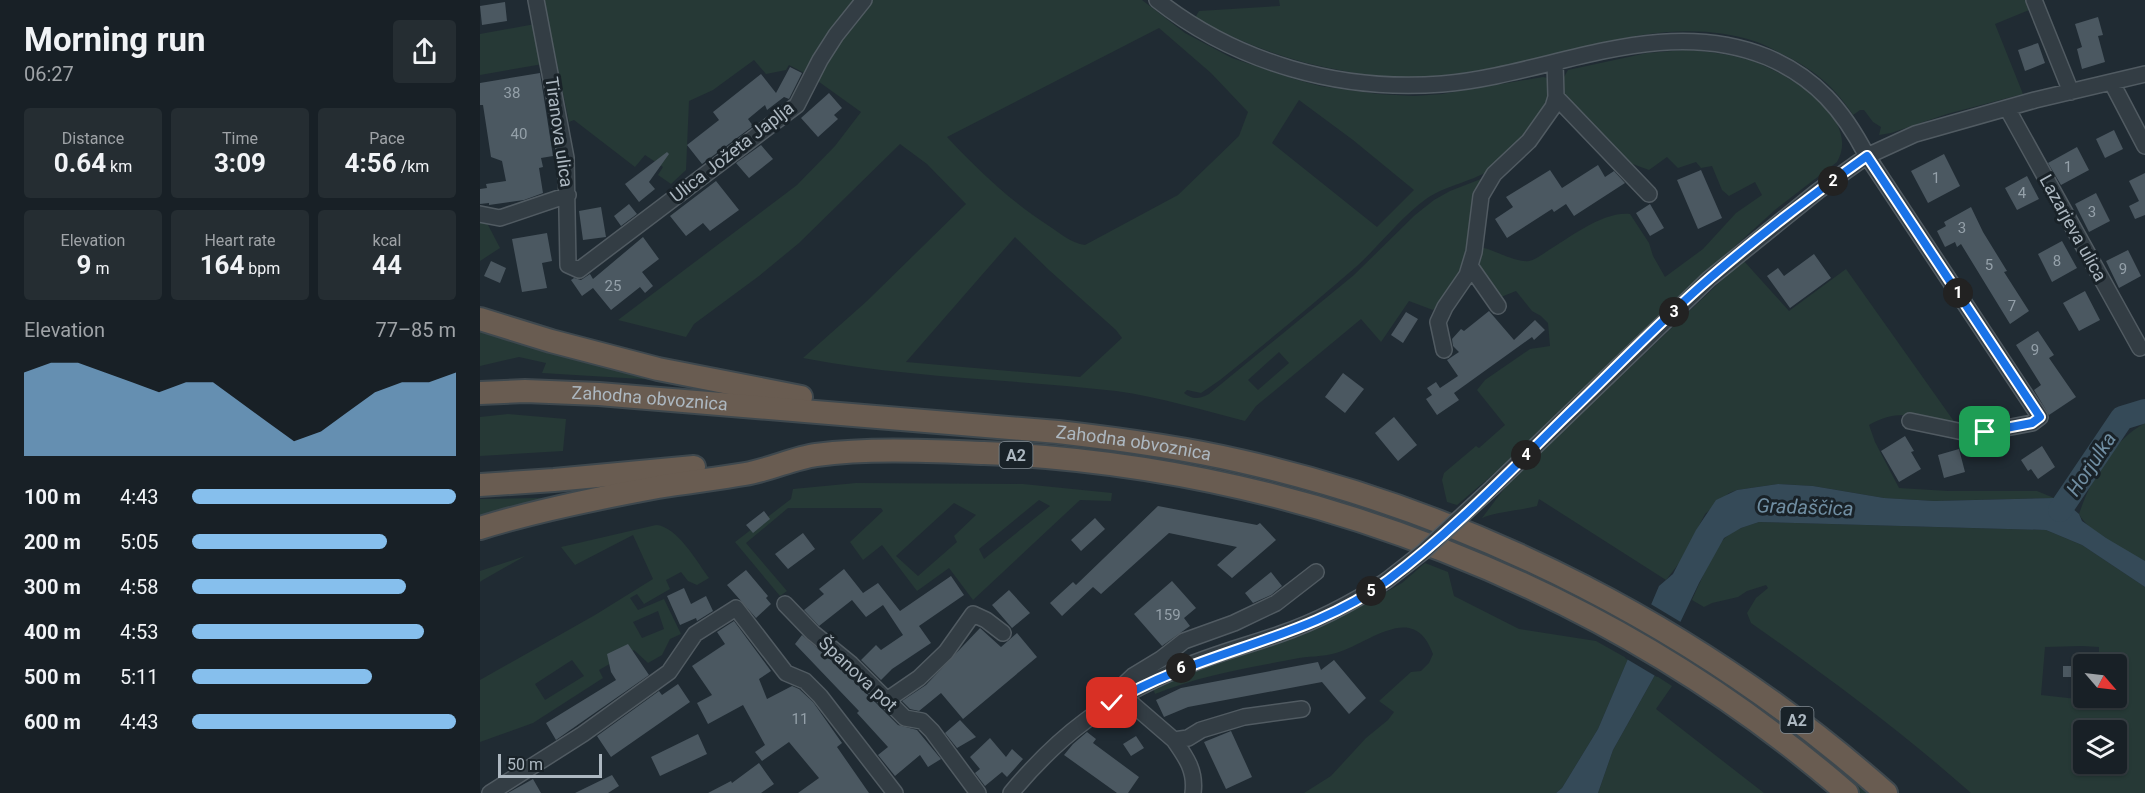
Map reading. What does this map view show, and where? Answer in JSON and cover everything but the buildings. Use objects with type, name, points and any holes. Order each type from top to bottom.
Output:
[{"type":"highway","points":[[480,319],[630,362],[702,378],[788,393],[863,415]]},
{"type":"highway","name":"Zahodna obvoznica","points":[[480,393],[525,391],[600,394],[1020,428],[1131,441],[1204,453],[1276,470],[1418,513],[1509,551],[1615,603],[1703,654],[1792,716],[1886,793]]},
{"type":"highway","name":"Zahodna obvoznica","points":[[480,528],[584,502],[661,486],[758,471],[812,455],[923,451],[1034,456],[1108,464],[1218,482],[1325,510],[1433,547],[1510,579],[1603,626],[1691,678],[1781,741],[1847,793]]},
{"type":"highway","points":[[480,485],[589,477],[812,455]]},
{"type":"street","name":"Tiranova ulica","points":[[536,0],[566,158],[568,265]]},
{"type":"street","name":"Ulica Jožeta Japlja","points":[[568,265],[579,270],[797,105],[820,60],[836,35],[864,0]]},
{"type":"street","points":[[1157,0],[1188,23],[1244,52],[1307,73],[1353,82],[1396,85],[1442,84],[1488,77],[1612,49],[1653,42],[1691,40],[1751,51],[1784,65],[1811,82],[1833,103],[1845,119],[1867,156],[2040,417],[2032,423],[1974,432],[1963,432],[1910,421]]},
{"type":"street","points":[[2034,0],[2072,92]]},
{"type":"street","points":[[1444,350],[1438,322],[1445,307],[1467,276],[1481,196],[1494,174],[1529,141],[1553,107],[1556,97],[1555,62]]},
{"type":"street","points":[[1011,793],[1039,760],[1059,741],[1092,715],[1117,700],[1178,669],[1318,619],[1358,599],[1386,581],[1429,546],[1493,487],[1709,279],[1818,191],[1867,156],[1915,134],[2007,108],[2145,74]]},
{"type":"street","points":[[2112,83],[2145,146]]},
{"type":"street","points":[[1556,97],[1649,194]]},
{"type":"street","name":"Lazarjeva ulica","points":[[2007,108],[2140,348]]},
{"type":"street","points":[[480,214],[500,218],[568,195]]},
{"type":"street","points":[[1470,266],[1498,306]]},
{"type":"street","points":[[1117,700],[1117,691],[1133,676],[1161,659],[1184,641],[1234,623],[1276,603],[1316,572]]},
{"type":"street","name":"Španova pot","points":[[785,604],[813,633],[851,664],[905,718],[922,721],[978,793]]},
{"type":"street","points":[[490,793],[583,735],[669,672],[695,634],[736,608],[786,673],[805,681],[820,696],[895,793]]},
{"type":"street","points":[[887,700],[919,678],[946,652],[973,614],[986,620],[1003,633]]},
{"type":"street","points":[[1117,700],[1174,740],[1189,760],[1194,785],[1193,793]]},
{"type":"street","points":[[1174,740],[1188,738],[1201,730],[1244,717],[1302,709]]},
{"type":"green space","points":[[544,0],[858,0],[808,75],[789,65],[786,70],[766,74],[754,60],[713,90],[689,101],[686,170],[671,184],[658,175],[663,167],[645,155],[635,167],[574,120],[569,122]]},
{"type":"green space","points":[[869,0],[1142,0],[1185,33],[1232,58],[1320,86],[1378,94],[1414,96],[1442,94],[1543,77],[1548,78],[1551,83],[1549,95],[1538,119],[1512,151],[1493,168],[1426,199],[1357,266],[1220,380],[1201,393],[1187,390],[1184,393],[1196,398],[1209,394],[1354,275],[1415,215],[1434,200],[1486,177],[1464,266],[1446,297],[1433,310],[1409,301],[1381,342],[1361,319],[1256,406],[1245,421],[1165,400],[1116,391],[881,370],[803,358],[867,301],[966,204],[927,164],[900,144],[799,243],[694,324],[686,337],[618,320],[797,185],[835,146],[861,112],[815,79],[826,58]],"holes":[[[1159,28],[1211,73],[1248,112],[1239,136],[1178,195],[1085,245],[1066,238],[1008,196],[947,137]],[[1299,100],[1414,190],[1377,227],[1272,143]],[[1015,237],[1122,338],[1080,377],[906,362]],[[1279,352],[1289,363],[1258,390],[1248,380]]]},
{"type":"green space","points":[[1279,0],[2031,0],[2034,8],[1995,24],[2023,94],[1879,135],[1881,127],[1873,122],[1864,110],[1853,115],[1831,87],[1793,59],[1760,43],[1727,34],[1697,31],[1668,32],[1608,41],[1490,69],[1444,75],[1391,78],[1324,67],[1286,57],[1249,44],[1195,18],[1199,11],[1280,6]]},
{"type":"green space","points":[[535,24],[543,64],[480,75],[480,34]]},
{"type":"green space","points":[[1685,50],[1717,53],[1749,60],[1799,85],[1830,113],[1839,129],[1842,145],[1837,162],[1776,209],[1733,248],[1611,362],[1531,442],[1457,505],[1447,502],[1442,480],[1444,473],[1476,446],[1479,448],[1505,425],[1477,390],[1485,380],[1530,349],[1550,346],[1548,323],[1532,311],[1516,291],[1501,297],[1476,268],[1480,247],[1518,260],[1529,261],[1598,221],[1620,214],[1630,214],[1649,243],[1653,256],[1665,277],[1703,249],[1736,213],[1762,195],[1755,182],[1729,196],[1722,190],[1712,166],[1701,168],[1696,162],[1678,168],[1667,157],[1649,170],[1627,162],[1561,92],[1560,84],[1568,70],[1647,53]]},
{"type":"green space","points":[[480,219],[487,223],[500,248],[480,261]]},
{"type":"green space","points":[[1743,260],[1789,311],[1846,269],[1958,427],[1924,417],[1902,415],[1880,419],[1869,425],[1875,442],[1899,488],[1948,491],[2037,491],[2054,498],[1934,501],[1884,498],[1813,486],[1778,484],[1737,490],[1729,493],[1705,514],[1680,562],[1666,580],[1539,499],[1537,506],[1482,518],[1507,485]]},
{"type":"green space","points":[[480,330],[658,380],[542,373],[546,363],[519,357],[480,366]]},
{"type":"green space","points":[[508,414],[566,419],[563,451],[480,456],[480,417]]},
{"type":"green space","points":[[2145,423],[2145,561],[2099,534],[2083,521],[2079,514],[2104,462],[2122,440]]},
{"type":"green space","points":[[856,483],[1023,484],[1112,493],[1111,501],[1080,500],[973,600],[949,568],[917,591],[882,545],[863,560],[850,542],[883,511],[881,508],[788,508],[746,543],[787,591],[780,596],[735,542],[791,499],[793,489]],"holes":[[[1039,500],[1050,506],[984,559],[979,549]],[[954,503],[976,515],[954,536],[957,542],[918,576],[896,556]]]},
{"type":"green space","points":[[543,498],[548,500],[480,519],[480,499]]},
{"type":"green space","points":[[1759,522],[2046,530],[2082,545],[2145,587],[2145,793],[1971,793],[1864,705],[1751,623],[1747,613],[1756,598],[1768,588],[1766,585],[1747,591],[1738,597],[1704,607],[1692,600],[1716,550],[1725,538],[1741,528]]},
{"type":"green space","points":[[656,525],[664,527],[679,538],[709,578],[697,585],[688,581],[681,572],[666,580],[670,589],[644,604],[637,594],[630,598],[638,610],[664,599],[681,634],[670,639],[662,655],[648,663],[634,650],[599,670],[603,678],[533,723],[480,742],[480,680],[595,615],[653,579],[633,535],[575,565],[561,547]],"holes":[[[658,611],[664,629],[642,638],[633,622]],[[572,660],[584,676],[545,700],[535,684]]]},
{"type":"green space","points":[[525,556],[481,581],[480,582],[480,571]]},
{"type":"green space","points":[[1425,563],[1448,572],[1454,596],[1519,629],[1596,641],[1628,659],[1598,729],[1562,788],[1556,793],[1304,793],[1331,776],[1366,738],[1388,720],[1394,712],[1379,701],[1411,672],[1421,671],[1429,663],[1433,654],[1427,641],[1421,634],[1409,628],[1391,629],[1336,653],[1223,673],[1155,694],[1153,688],[1184,674],[1297,637],[1358,608],[1402,583]]},
{"type":"green space","points":[[1698,663],[1751,698],[1872,793],[1861,793],[1695,670]]},
{"type":"green space","points":[[1655,675],[1672,686],[1656,709],[1764,793],[1598,793],[1613,750]]},
{"type":"water","name":"Gradaščica","points":[[1778,484],[1813,486],[1884,498],[1934,501],[2054,498],[2065,502],[2079,514],[2082,521],[2106,538],[2145,561],[2145,587],[2082,545],[2046,530],[1759,522],[1741,528],[1724,538],[1699,583],[1655,675],[1613,750],[1598,793],[1556,793],[1562,788],[1598,729],[1659,586],[1673,574],[1696,530],[1716,500],[1737,490]]},
{"type":"pier","points":[[1649,603],[1684,624],[1657,677],[1625,658]]},
{"type":"waterway","name":"Horjulka","points":[[2060,510],[2122,418],[2145,411]]},
{"type":"route","points":[[1112,703],[1178,669],[1318,619],[1358,599],[1386,581],[1423,552],[1467,512],[1709,279],[1818,191],[1867,156],[2040,417],[2032,423],[1985,432]]}]
